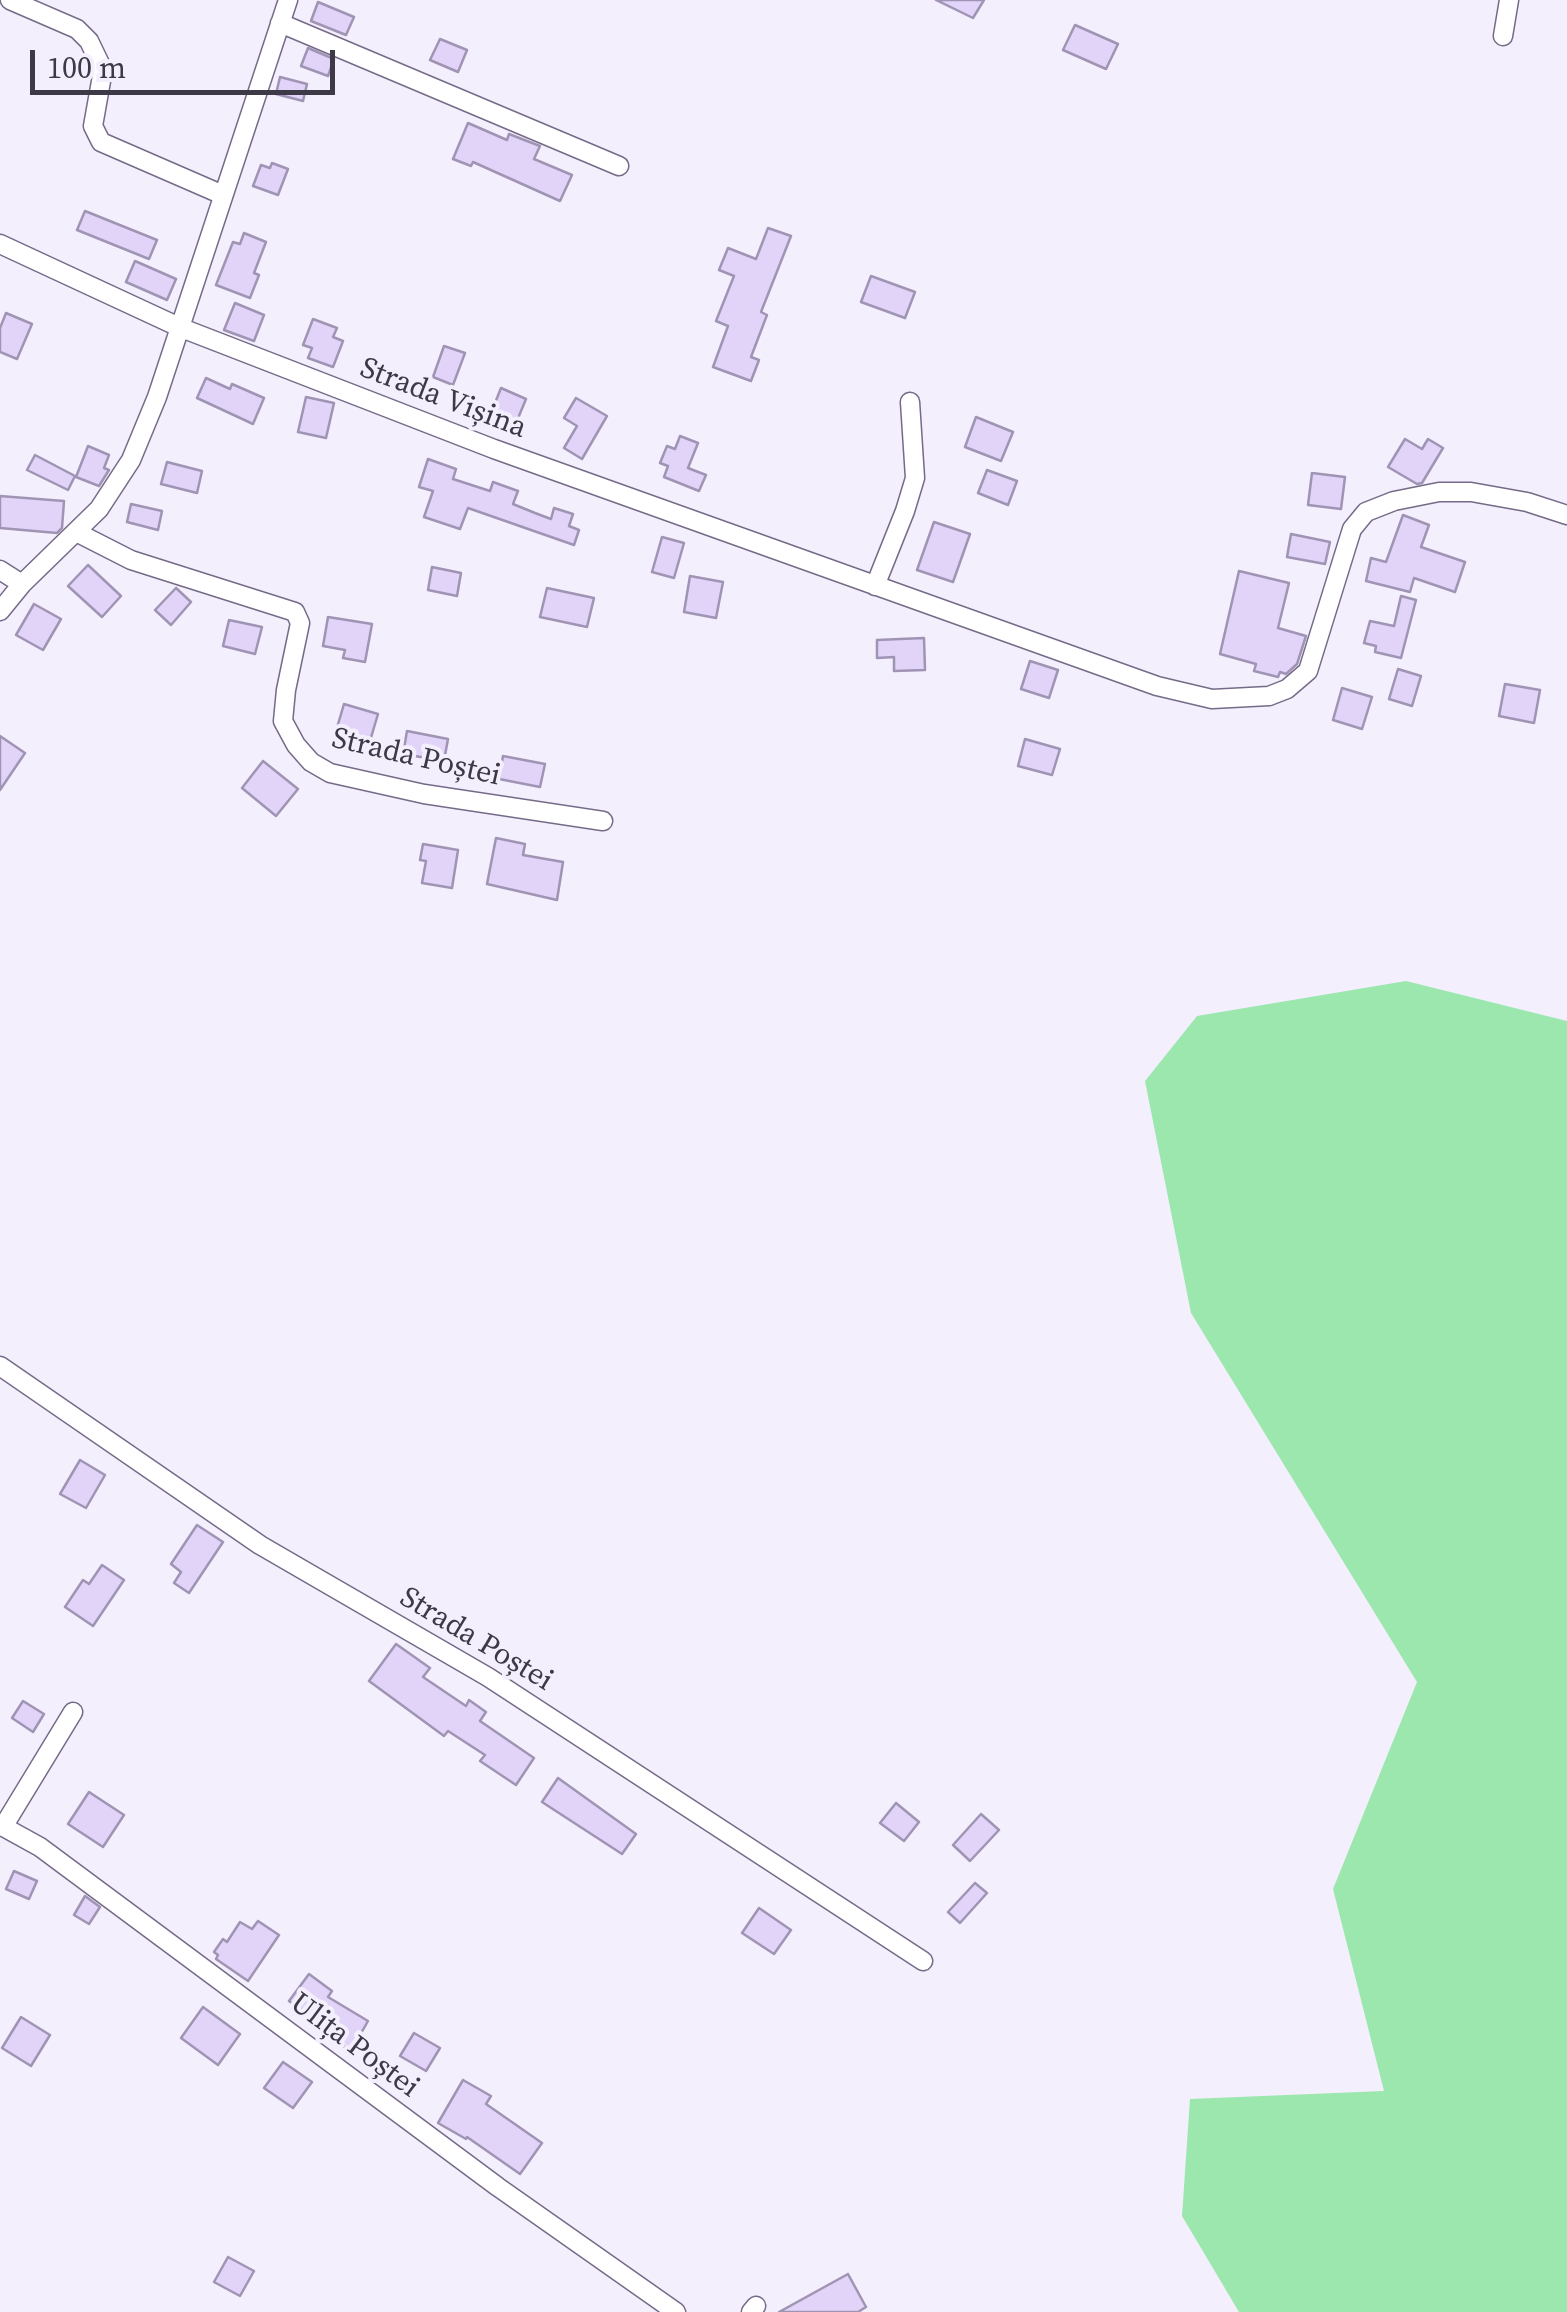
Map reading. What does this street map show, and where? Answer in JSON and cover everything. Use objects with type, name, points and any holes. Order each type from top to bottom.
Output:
[{"type":"street","points":[[10,0],[76,29],[89,41],[103,70],[93,126],[101,142],[223,195]]},
{"type":"street","points":[[0,611],[22,584],[99,510],[131,460],[157,397],[288,0]]},
{"type":"street","points":[[1503,36],[1510,0]]},
{"type":"street","points":[[280,23],[619,166]]},
{"type":"street","name":"Strada Vișina","points":[[0,244],[180,327],[494,449],[1174,691],[1212,699],[1253,698],[1287,689],[1308,671],[1352,529],[1366,512],[1394,501],[1439,492],[1472,492],[1567,515]]},
{"type":"street","points":[[875,586],[915,478],[910,402]]},
{"type":"street","name":"Strada Poștei","points":[[78,533],[131,560],[295,612],[300,623],[283,721],[311,762],[330,773],[424,794],[603,822]]},
{"type":"street","points":[[0,570],[22,584]]},
{"type":"street","name":"Strada Poștei","points":[[0,1366],[260,1545],[488,1677],[924,1961]]},
{"type":"street","points":[[2,1826],[74,1712]]},
{"type":"street","name":"Ulița Poștei","points":[[2,1826],[40,1847],[498,2187],[676,2312]]},
{"type":"green space","points":[[1406,981],[1567,1021],[1567,2312],[1239,2312],[1182,2216],[1190,2099],[1384,2091],[1333,1889],[1417,1682],[1191,1313],[1145,1081],[1197,1016]]},
{"type":"building","points":[[936,0],[984,0],[973,18]]},
{"type":"building","points":[[318,2],[354,17],[346,35],[311,21]]},
{"type":"building","points":[[1075,25],[1118,44],[1106,69],[1063,50]]},
{"type":"building","points":[[440,39],[467,50],[458,72],[430,60]]},
{"type":"building","points":[[308,48],[334,59],[328,76],[301,66]]},
{"type":"building","points":[[280,77],[307,84],[303,101],[276,94]]},
{"type":"building","points":[[468,123],[507,140],[509,134],[540,146],[534,159],[572,175],[560,201],[473,162],[471,166],[453,159]]},
{"type":"building","points":[[272,163],[288,169],[278,195],[253,186],[261,165],[270,168]]},
{"type":"building","points":[[85,211],[157,240],[149,259],[77,230]]},
{"type":"building","points":[[768,228],[791,236],[761,312],[767,315],[751,357],[759,360],[751,381],[713,367],[728,326],[716,321],[734,276],[719,270],[728,248],[756,259]]},
{"type":"building","points":[[244,233],[266,242],[254,273],[259,275],[250,298],[216,285],[233,242],[240,244]]},
{"type":"building","points":[[135,261],[176,279],[167,300],[126,282]]},
{"type":"building","points":[[871,276],[915,292],[905,318],[861,302]]},
{"type":"building","points":[[235,303],[264,315],[254,341],[224,330]]},
{"type":"building","points":[[6,313],[32,324],[17,359],[0,352],[0,328]]},
{"type":"building","points":[[313,319],[337,328],[333,337],[343,341],[333,367],[308,358],[312,348],[303,345]]},
{"type":"building","points":[[444,346],[465,353],[453,385],[433,377]]},
{"type":"building","points":[[206,378],[264,398],[253,424],[197,398]]},
{"type":"building","points":[[501,388],[526,399],[514,428],[489,418]]},
{"type":"building","points":[[306,397],[334,403],[326,438],[298,432]]},
{"type":"building","points":[[576,398],[607,416],[582,459],[564,448],[577,426],[564,418]]},
{"type":"building","points":[[976,417],[1013,432],[1001,461],[965,447]]},
{"type":"building","points":[[680,436],[698,443],[688,468],[706,475],[699,491],[664,477],[668,466],[660,463],[667,446],[675,449]]},
{"type":"building","points":[[1405,439],[1422,449],[1428,439],[1443,448],[1422,483],[1417,484],[1388,467]]},
{"type":"building","points":[[88,446],[109,455],[104,468],[109,470],[99,486],[76,477]]},
{"type":"building","points":[[35,455],[75,476],[68,490],[27,470]]},
{"type":"building","points":[[428,459],[456,469],[453,479],[490,491],[493,482],[518,491],[513,504],[535,513],[551,519],[554,508],[573,514],[569,526],[579,530],[574,545],[468,508],[460,529],[424,517],[433,491],[419,487]]},
{"type":"building","points":[[167,462],[202,471],[197,493],[161,484]]},
{"type":"building","points":[[987,470],[1017,481],[1008,505],[978,493]]},
{"type":"building","points":[[1312,473],[1345,477],[1341,509],[1308,505]]},
{"type":"building","points":[[0,496],[64,501],[62,528],[57,533],[0,528]]},
{"type":"building","points":[[131,504],[162,511],[158,530],[127,522]]},
{"type":"building","points":[[1403,515],[1429,525],[1421,547],[1465,562],[1455,592],[1414,578],[1410,592],[1366,581],[1371,558],[1386,562]]},
{"type":"building","points":[[934,522],[970,534],[953,582],[917,570]]},
{"type":"building","points":[[1291,534],[1330,542],[1325,564],[1287,557]]},
{"type":"building","points":[[662,537],[684,543],[674,578],[652,572]]},
{"type":"building","points":[[88,565],[121,596],[102,617],[68,586]]},
{"type":"building","points":[[432,567],[461,573],[457,596],[428,590]]},
{"type":"building","points":[[1239,571],[1289,583],[1278,628],[1306,636],[1297,664],[1286,674],[1280,672],[1278,677],[1254,671],[1256,664],[1220,654]]},
{"type":"building","points":[[690,576],[723,582],[716,618],[684,612]]},
{"type":"building","points":[[176,588],[191,602],[171,625],[155,610]]},
{"type":"building","points":[[547,588],[594,598],[587,627],[540,617]]},
{"type":"building","points":[[1401,596],[1416,600],[1401,658],[1375,652],[1376,646],[1364,643],[1370,621],[1394,626]]},
{"type":"building","points":[[34,604],[61,619],[43,650],[16,635]]},
{"type":"building","points":[[328,617],[372,624],[365,662],[343,658],[345,650],[323,646]]},
{"type":"building","points":[[229,620],[262,627],[255,654],[223,646]]},
{"type":"building","points":[[924,638],[925,670],[894,671],[894,657],[877,658],[877,640]]},
{"type":"building","points":[[1030,661],[1058,670],[1049,698],[1021,689]]},
{"type":"building","points":[[1398,669],[1421,676],[1412,706],[1389,699]]},
{"type":"building","points":[[1505,684],[1540,690],[1534,723],[1499,716]]},
{"type":"building","points":[[1342,688],[1372,697],[1362,729],[1333,720]]},
{"type":"building","points":[[344,704],[378,714],[367,751],[333,741]]},
{"type":"building","points":[[407,731],[448,739],[444,761],[403,754]]},
{"type":"building","points":[[0,736],[25,753],[0,790]]},
{"type":"building","points":[[1025,739],[1060,749],[1052,775],[1018,766]]},
{"type":"building","points":[[503,756],[545,764],[540,787],[499,779]]},
{"type":"building","points":[[263,761],[298,789],[276,816],[242,788]]},
{"type":"building","points":[[496,838],[525,844],[523,855],[563,862],[557,900],[487,884]]},
{"type":"building","points":[[423,844],[458,850],[452,888],[422,883],[426,861],[420,860]]},
{"type":"building","points":[[80,1460],[105,1475],[86,1508],[60,1494]]},
{"type":"building","points":[[197,1525],[223,1542],[189,1593],[174,1583],[181,1572],[171,1564]]},
{"type":"building","points":[[102,1565],[124,1580],[93,1626],[65,1607],[83,1580],[89,1584]]},
{"type":"building","points":[[396,1644],[430,1668],[423,1677],[466,1706],[469,1700],[486,1712],[480,1721],[534,1758],[516,1785],[480,1761],[485,1755],[448,1731],[444,1736],[369,1681]]},
{"type":"building","points":[[23,1701],[44,1714],[33,1732],[12,1718]]},
{"type":"building","points":[[558,1778],[636,1834],[622,1854],[542,1802]]},
{"type":"building","points":[[89,1792],[124,1815],[103,1847],[68,1824]]},
{"type":"building","points":[[896,1803],[919,1822],[904,1841],[880,1823]]},
{"type":"building","points":[[981,1814],[999,1830],[970,1861],[953,1845]]},
{"type":"building","points":[[14,1871],[37,1881],[29,1899],[6,1889]]},
{"type":"building","points":[[975,1883],[987,1893],[960,1923],[948,1912]]},
{"type":"building","points":[[85,1896],[100,1907],[89,1924],[74,1915]]},
{"type":"building","points":[[759,1908],[791,1930],[774,1954],[742,1933]]},
{"type":"building","points":[[258,1921],[279,1935],[248,1981],[216,1959],[218,1955],[214,1952],[223,1939],[227,1942],[240,1922],[252,1929]]},
{"type":"building","points":[[309,1974],[332,1991],[328,1997],[368,2021],[351,2051],[324,2034],[327,2029],[289,2001]]},
{"type":"building","points":[[203,2007],[240,2034],[218,2065],[181,2038]]},
{"type":"building","points":[[21,2017],[50,2035],[31,2066],[2,2048]]},
{"type":"building","points":[[414,2033],[440,2048],[426,2071],[400,2056]]},
{"type":"building","points":[[283,2062],[312,2082],[293,2108],[264,2088]]},
{"type":"building","points":[[463,2080],[491,2096],[486,2104],[542,2143],[520,2174],[467,2137],[438,2123]]},
{"type":"building","points":[[228,2257],[254,2271],[240,2296],[214,2282]]},
{"type":"building","points":[[848,2274],[866,2307],[858,2312],[779,2312]]}]
